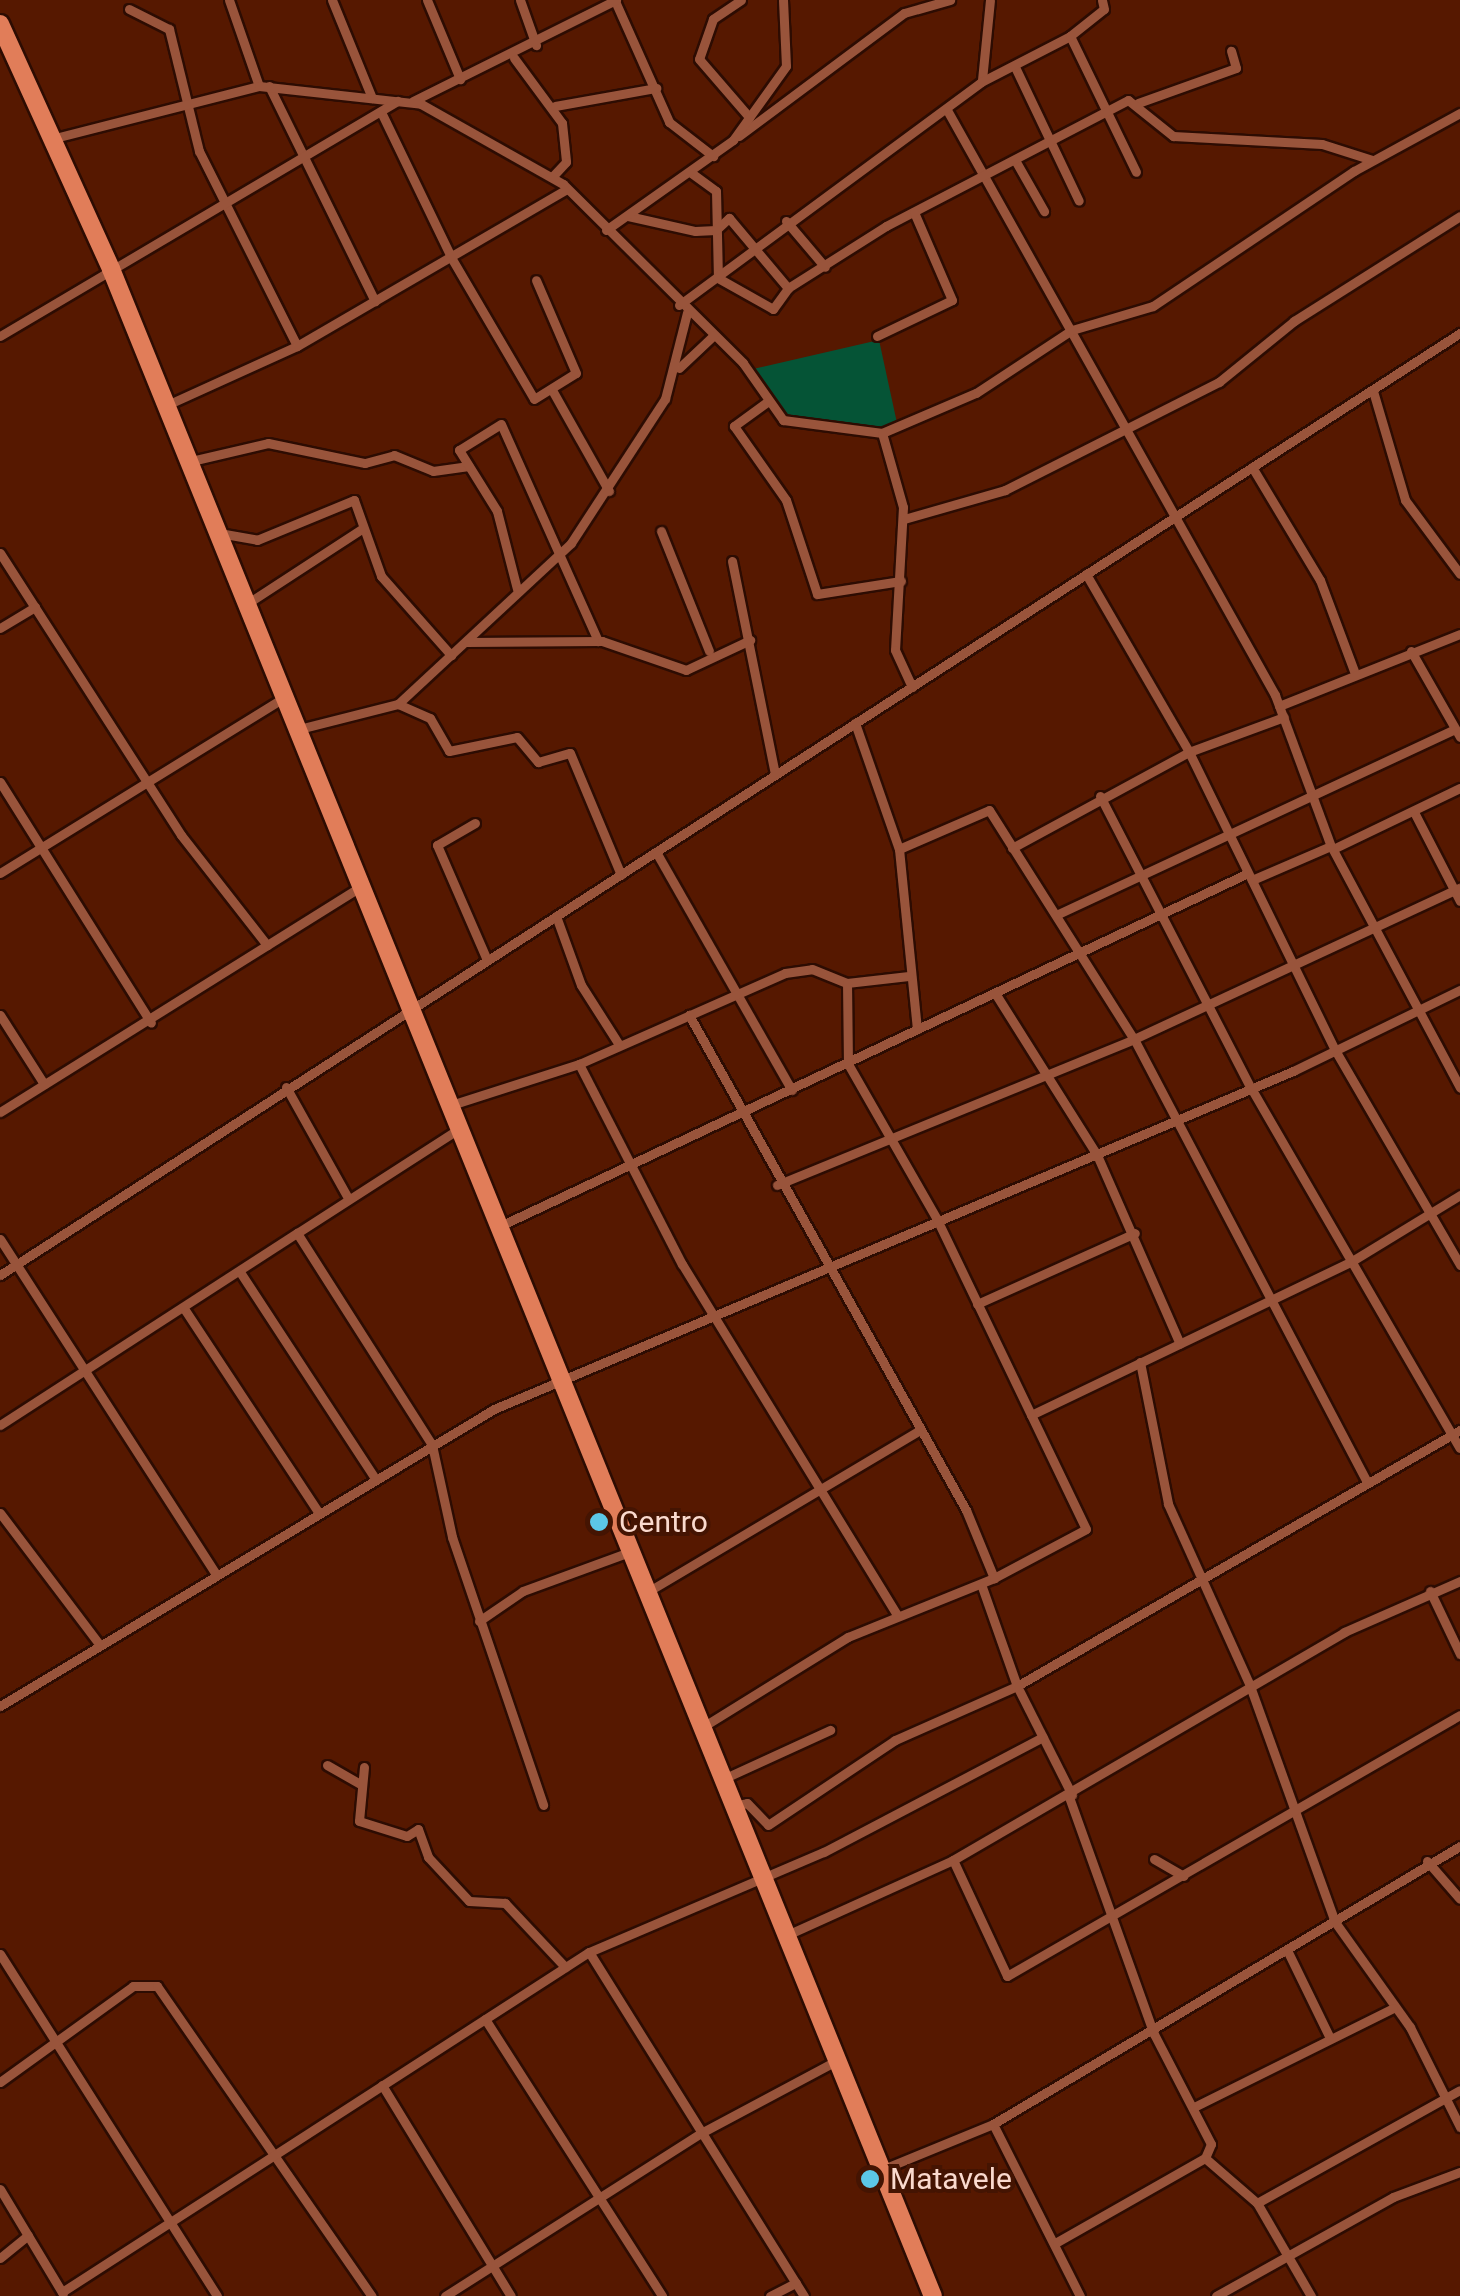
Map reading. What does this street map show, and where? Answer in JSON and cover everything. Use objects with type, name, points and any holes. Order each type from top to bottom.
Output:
[{"type":"highway","points":[[0,24],[110,269],[187,462],[211,535],[355,890],[933,2296]]},
{"type":"street","points":[[229,0],[264,86],[374,302]]},
{"type":"street","points":[[332,0],[372,98]]},
{"type":"street","points":[[427,0],[460,79]]},
{"type":"street","points":[[520,0],[536,45]]},
{"type":"street","points":[[410,102],[514,58],[616,0],[674,128],[713,156]]},
{"type":"street","points":[[741,0],[713,19],[699,60],[749,118]]},
{"type":"street","points":[[733,140],[786,66],[783,0]]},
{"type":"street","points":[[606,230],[713,156],[904,13],[950,0]]},
{"type":"street","points":[[981,82],[991,56],[990,0]]},
{"type":"street","points":[[679,304],[718,278],[786,221],[947,110],[981,82],[1070,36],[1104,9],[1102,0]]},
{"type":"street","points":[[129,8],[168,29],[187,102],[226,209],[297,346]]},
{"type":"street","points":[[1070,36],[1136,172]]},
{"type":"street","points":[[718,278],[767,310],[788,288],[914,212],[983,180],[1050,138],[1106,111],[1236,68],[1231,51]]},
{"type":"street","points":[[514,58],[555,106],[566,162],[553,176]]},
{"type":"street","points":[[1015,67],[1079,201]]},
{"type":"street","points":[[50,139],[264,86],[410,102],[553,176],[713,336],[767,402],[794,423],[882,433],[976,392],[1072,330],[1152,306],[1372,160],[1460,114]]},
{"type":"street","points":[[555,106],[656,88]]},
{"type":"street","points":[[0,336],[110,269],[226,209],[398,101]]},
{"type":"street","points":[[1138,103],[1152,128],[1172,136],[1322,144],[1372,160]]},
{"type":"street","points":[[947,110],[983,180],[1130,430],[1282,711],[1332,848],[1460,1088]]},
{"type":"street","points":[[382,114],[452,260],[528,394],[552,390],[576,373],[536,280]]},
{"type":"street","points":[[1016,160],[1044,211]]},
{"type":"street","points":[[690,172],[713,185],[718,278]]},
{"type":"street","points":[[164,406],[297,346],[452,260],[567,188]]},
{"type":"street","points":[[877,336],[952,300],[914,212]]},
{"type":"street","points":[[626,216],[716,230]]},
{"type":"street","points":[[904,519],[1005,490],[1130,430],[1232,373],[1294,321],[1460,216]]},
{"type":"street","points":[[716,230],[729,218],[750,248],[788,288]]},
{"type":"street","points":[[786,221],[825,266]]},
{"type":"street","points":[[677,370],[688,313]]},
{"type":"street","points":[[0,1275],[404,1009],[621,875],[1460,334]]},
{"type":"street","points":[[292,731],[398,704],[466,642],[516,589],[562,552],[609,491],[677,370],[713,336]]},
{"type":"street","points":[[552,390],[609,491]]},
{"type":"street","points":[[1373,391],[1405,500],[1460,574]]},
{"type":"street","points":[[767,402],[734,426],[786,500],[817,594],[901,580]]},
{"type":"street","points":[[516,589],[498,511],[469,466],[462,440],[503,426],[562,552],[598,641]]},
{"type":"street","points":[[882,433],[904,519],[895,650],[912,687]]},
{"type":"street","points":[[187,462],[268,443],[365,463],[400,455],[433,471],[469,466]]},
{"type":"street","points":[[1252,467],[1320,580],[1354,671]]},
{"type":"street","points":[[211,535],[257,540],[348,498],[382,576],[451,655]]},
{"type":"street","points":[[242,607],[363,528]]},
{"type":"street","points":[[662,531],[710,651]]},
{"type":"street","points":[[0,553],[148,785],[267,945]]},
{"type":"street","points":[[732,561],[775,774]]},
{"type":"street","points":[[1086,574],[1190,752],[1291,968],[1335,1050],[1460,1265]]},
{"type":"street","points":[[0,628],[35,608]]},
{"type":"street","points":[[1012,848],[1100,796],[1282,711],[1354,671],[1460,634]]},
{"type":"street","points":[[466,642],[598,641],[686,670],[710,651],[750,640]]},
{"type":"street","points":[[1056,915],[1145,875],[1309,791],[1458,733],[1411,651]]},
{"type":"street","points":[[0,873],[280,700]]},
{"type":"street","points":[[398,704],[430,718],[450,751],[517,737],[538,762],[570,753],[621,875]]},
{"type":"street","points":[[855,724],[899,848],[909,976],[918,1029]]},
{"type":"street","points":[[0,782],[152,1023]]},
{"type":"street","points":[[494,1230],[1164,915],[1250,876],[1332,848],[1460,788]]},
{"type":"street","points":[[1100,796],[1145,875],[1251,1088],[1456,1432],[1460,1448]]},
{"type":"street","points":[[899,848],[986,809],[1134,1038],[1174,1122],[1367,1482]]},
{"type":"street","points":[[777,1185],[1134,1038],[1458,893],[1414,812]]},
{"type":"street","points":[[474,823],[437,846],[488,960]]},
{"type":"street","points":[[656,852],[792,1090]]},
{"type":"street","points":[[0,1112],[152,1023],[355,890]]},
{"type":"street","points":[[556,916],[581,986],[618,1043]]},
{"type":"street","points":[[445,1107],[579,1064],[618,1043],[798,970],[847,983],[909,976]]},
{"type":"street","points":[[699,1729],[898,1616],[994,1578],[1086,1528],[938,1221],[848,1064],[847,983]]},
{"type":"street","points":[[0,1706],[375,1478],[556,1380],[1174,1122],[1460,990]]},
{"type":"street","points":[[996,993],[1097,1155],[1135,1233],[1180,1344]]},
{"type":"street","points":[[0,1015],[44,1084]]},
{"type":"street","points":[[689,1015],[777,1185],[828,1266],[917,1432],[966,1510],[994,1578]]},
{"type":"street","points":[[579,1064],[627,1165],[711,1315],[898,1616]]},
{"type":"street","points":[[286,1087],[348,1198]]},
{"type":"street","points":[[0,1425],[185,1310],[348,1198],[454,1132]]},
{"type":"street","points":[[1031,1415],[1352,1261],[1426,1211],[1460,1195]]},
{"type":"street","points":[[297,1233],[432,1445],[479,1621],[543,1805]]},
{"type":"street","points":[[977,1304],[1135,1233]]},
{"type":"street","points":[[0,1239],[215,1574]]},
{"type":"street","points":[[240,1272],[375,1478]]},
{"type":"street","points":[[185,1310],[318,1512]]},
{"type":"street","points":[[1140,1362],[1162,1481],[1250,1686],[1335,1922],[1392,2008],[1460,2127]]},
{"type":"street","points":[[644,1595],[816,1488],[917,1432]]},
{"type":"street","points":[[732,1807],[747,1803],[768,1825],[895,1740],[1017,1686],[1201,1576],[1456,1432]]},
{"type":"street","points":[[0,1514],[100,1645]]},
{"type":"street","points":[[479,1621],[522,1591],[627,1553]]},
{"type":"street","points":[[784,1936],[952,1860],[1070,1796],[1250,1686],[1430,1591],[1460,1581]]},
{"type":"street","points":[[980,1584],[1017,1686],[1070,1796],[1152,2029],[1211,2144],[1205,2158],[1057,2242]]},
{"type":"street","points":[[1430,1591],[1460,1654]]},
{"type":"street","points":[[952,1860],[1002,1976],[1294,1814],[1460,1715]]},
{"type":"street","points":[[720,1780],[830,1730]]},
{"type":"street","points":[[0,2189],[63,2294],[170,2220],[588,1952],[761,1880],[1043,1737]]},
{"type":"street","points":[[328,1765],[362,1785]]},
{"type":"street","points":[[364,1767],[360,1820],[407,1836],[418,1829],[428,1857],[468,1900],[505,1903],[565,1967]]},
{"type":"street","points":[[881,2170],[992,2124],[1335,1922],[1427,1861],[1460,1846]]},
{"type":"street","points":[[1154,1859],[1184,1876]]},
{"type":"street","points":[[1427,1861],[1460,1899]]},
{"type":"street","points":[[1286,1950],[1330,2038]]},
{"type":"street","points":[[588,1952],[804,2296]]},
{"type":"street","points":[[0,1954],[61,2044],[217,2296]]},
{"type":"street","points":[[0,2082],[61,2044],[133,1986],[158,1986],[276,2151],[372,2296]]},
{"type":"street","points":[[1194,2107],[1392,2008]]},
{"type":"street","points":[[484,2019],[662,2296]]},
{"type":"street","points":[[445,2296],[701,2133],[836,2061]]},
{"type":"street","points":[[382,2085],[511,2296]]},
{"type":"street","points":[[1258,2203],[1442,2096],[1460,2090]]},
{"type":"street","points":[[992,2124],[1057,2242],[1080,2296]]},
{"type":"street","points":[[1205,2158],[1258,2203],[1311,2296]]},
{"type":"street","points":[[1216,2296],[1286,2254],[1460,2172]]},
{"type":"street","points":[[0,2258],[17,2244],[30,2240]]},
{"type":"street","points":[[770,2296],[796,2282]]},
{"type":"green space","points":[[879,340],[897,423],[879,430],[784,418],[753,369]]},
{"type":"place","name":"Centro","points":[[599,1522]]},
{"type":"place","name":"Matavele","points":[[870,2179]]}]
